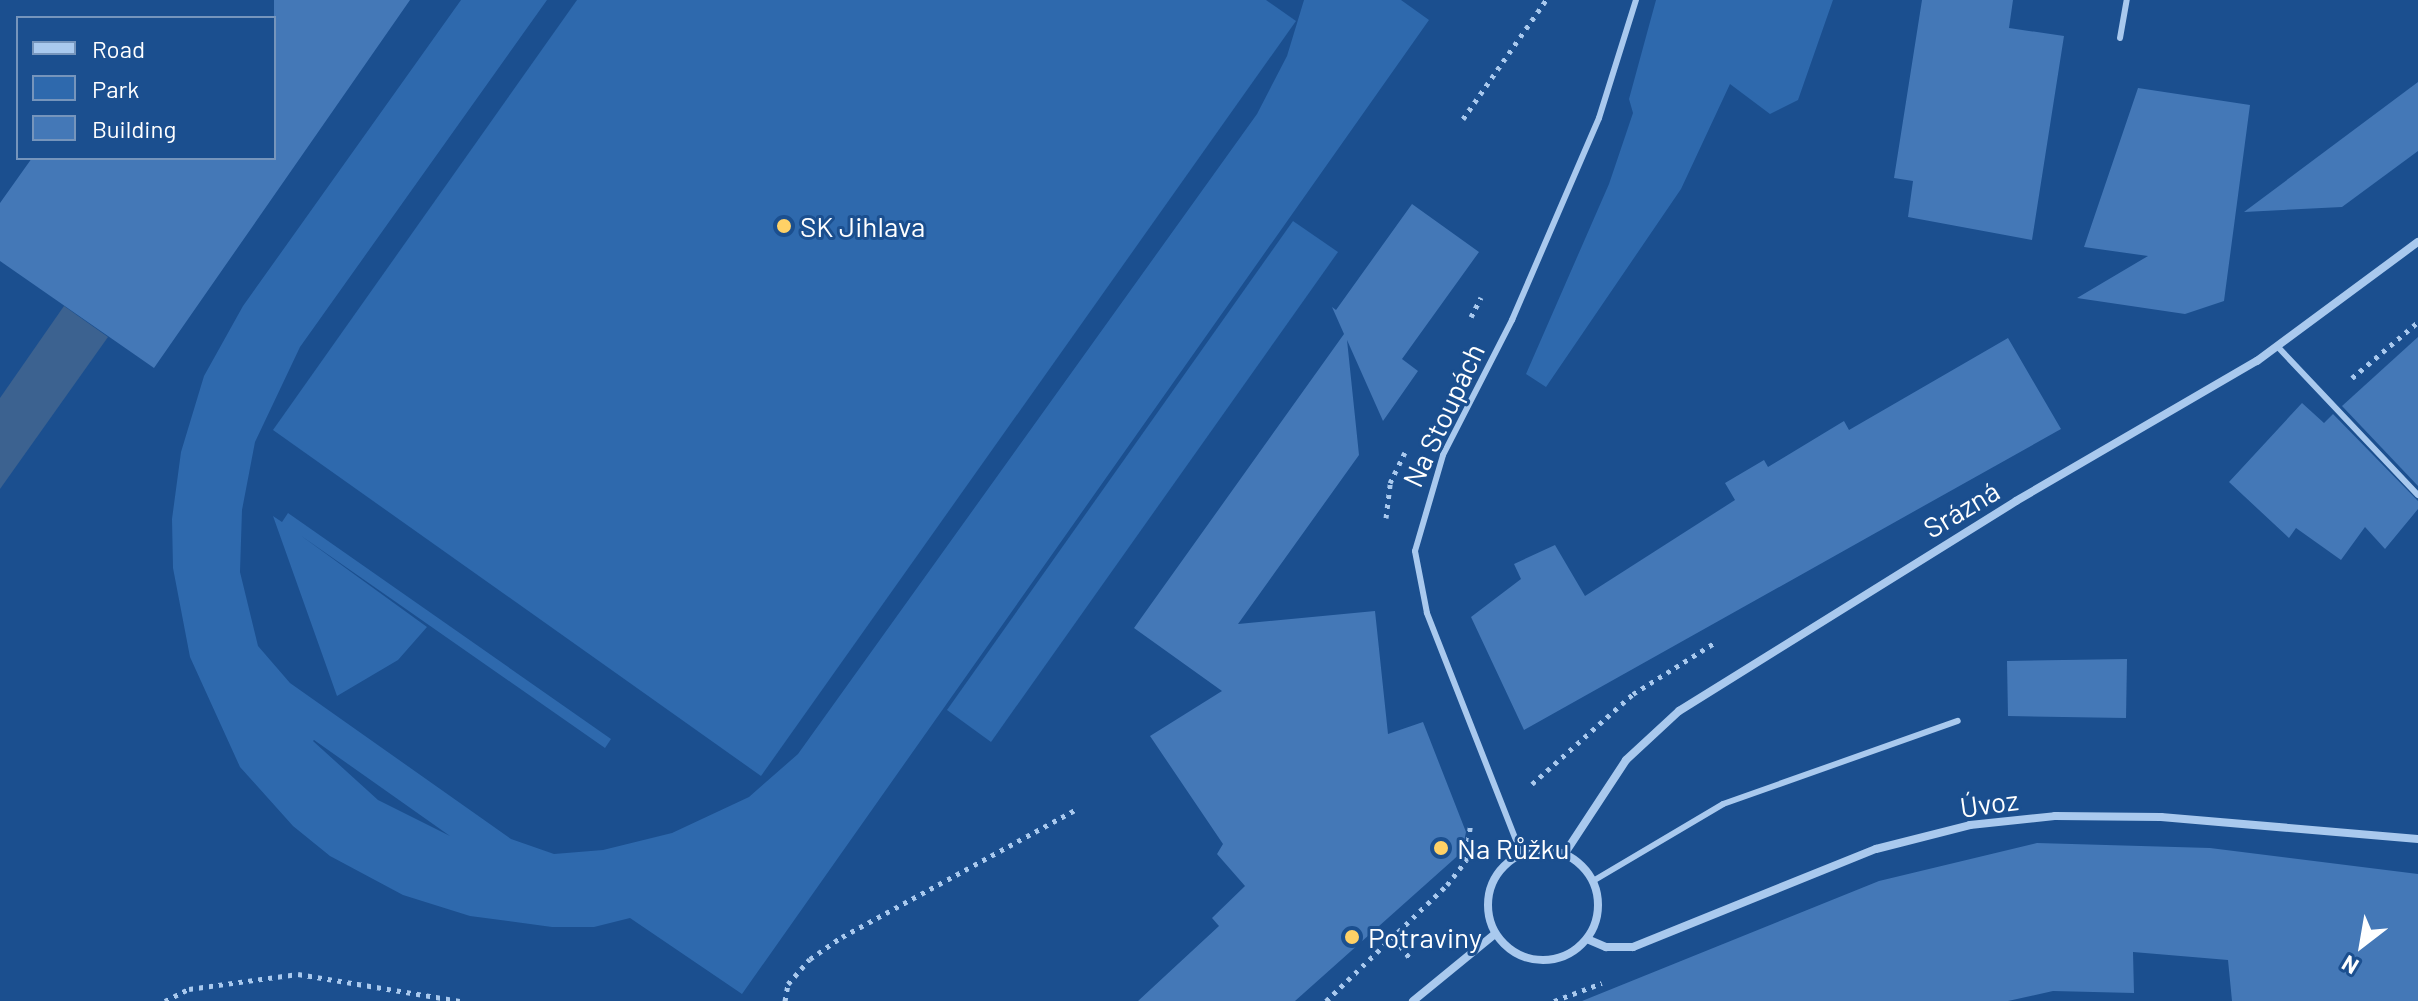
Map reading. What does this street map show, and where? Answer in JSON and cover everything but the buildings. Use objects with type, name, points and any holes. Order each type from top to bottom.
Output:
[{"type":"street","name":"Srázná","points":[[1565,853],[1626,760],[1679,711],[2277,346],[2418,242]]},
{"type":"street","name":"Úvoz","points":[[1587,939],[1606,947],[1633,947],[1876,849],[1970,825],[2055,816],[2161,817],[2418,839]]},
{"type":"street","points":[[1521,853],[1565,853],[1593,881],[1599,910],[1587,939],[1566,955],[1540,960],[1515,953],[1495,934],[1488,907],[1493,879],[1521,853]]},
{"type":"street","points":[[1413,1001],[1495,934]]},
{"type":"lane","name":"Na Stoupách","points":[[1521,853],[1427,613],[1415,551],[1443,455],[1512,320],[1599,118],[1636,0]]},
{"type":"lane","points":[[2120,38],[2127,0]]},
{"type":"lane","points":[[2277,346],[2418,495]]},
{"type":"lane","points":[[1593,881],[1723,804],[1958,721]]},
{"type":"path","points":[[1463,119],[1546,0]]},
{"type":"path","points":[[2327,399],[2418,322]]},
{"type":"path","points":[[785,1001],[788,984],[810,959],[842,937],[1077,809]]},
{"type":"path","points":[[1326,1001],[1394,938]]},
{"type":"path","points":[[165,1001],[189,989],[298,974],[460,1001]]},
{"type":"path","points":[[1554,1001],[1610,980]]},
{"type":"green space","points":[[461,0],[547,0],[300,347],[255,442],[242,510],[240,572],[258,646],[290,683],[511,839],[554,854],[603,850],[672,833],[749,797],[798,754],[1257,114],[1287,56],[1304,0],[1401,0],[1429,20],[742,994],[630,918],[594,927],[552,927],[470,916],[403,895],[330,856],[293,826],[240,767],[190,657],[173,568],[172,519],[181,452],[204,376],[243,306]],"holes":[[[314,740],[450,836],[378,800]]]},
{"type":"green space","name":"SK Jihlava","points":[[577,0],[1266,0],[1296,21],[761,776],[273,430]]},
{"type":"green space","points":[[1656,0],[1833,0],[1798,100],[1770,114],[1730,84],[1681,189],[1546,387],[1526,374],[1609,184],[1633,113],[1629,99]]},
{"type":"green space","points":[[1293,221],[1338,252],[991,742],[947,710]]},
{"type":"green space","points":[[288,513],[611,739],[605,748],[300,535],[427,627],[398,660],[337,696],[273,516],[282,522]]},
{"type":"shaded area","points":[[64,306],[108,337],[0,489],[0,398]]},
{"type":"place","name":"SK Jihlava","points":[[784,226]]},
{"type":"place","name":"Na Růžku","points":[[1441,848]]},
{"type":"place","name":"Potraviny","points":[[1352,937]]}]
